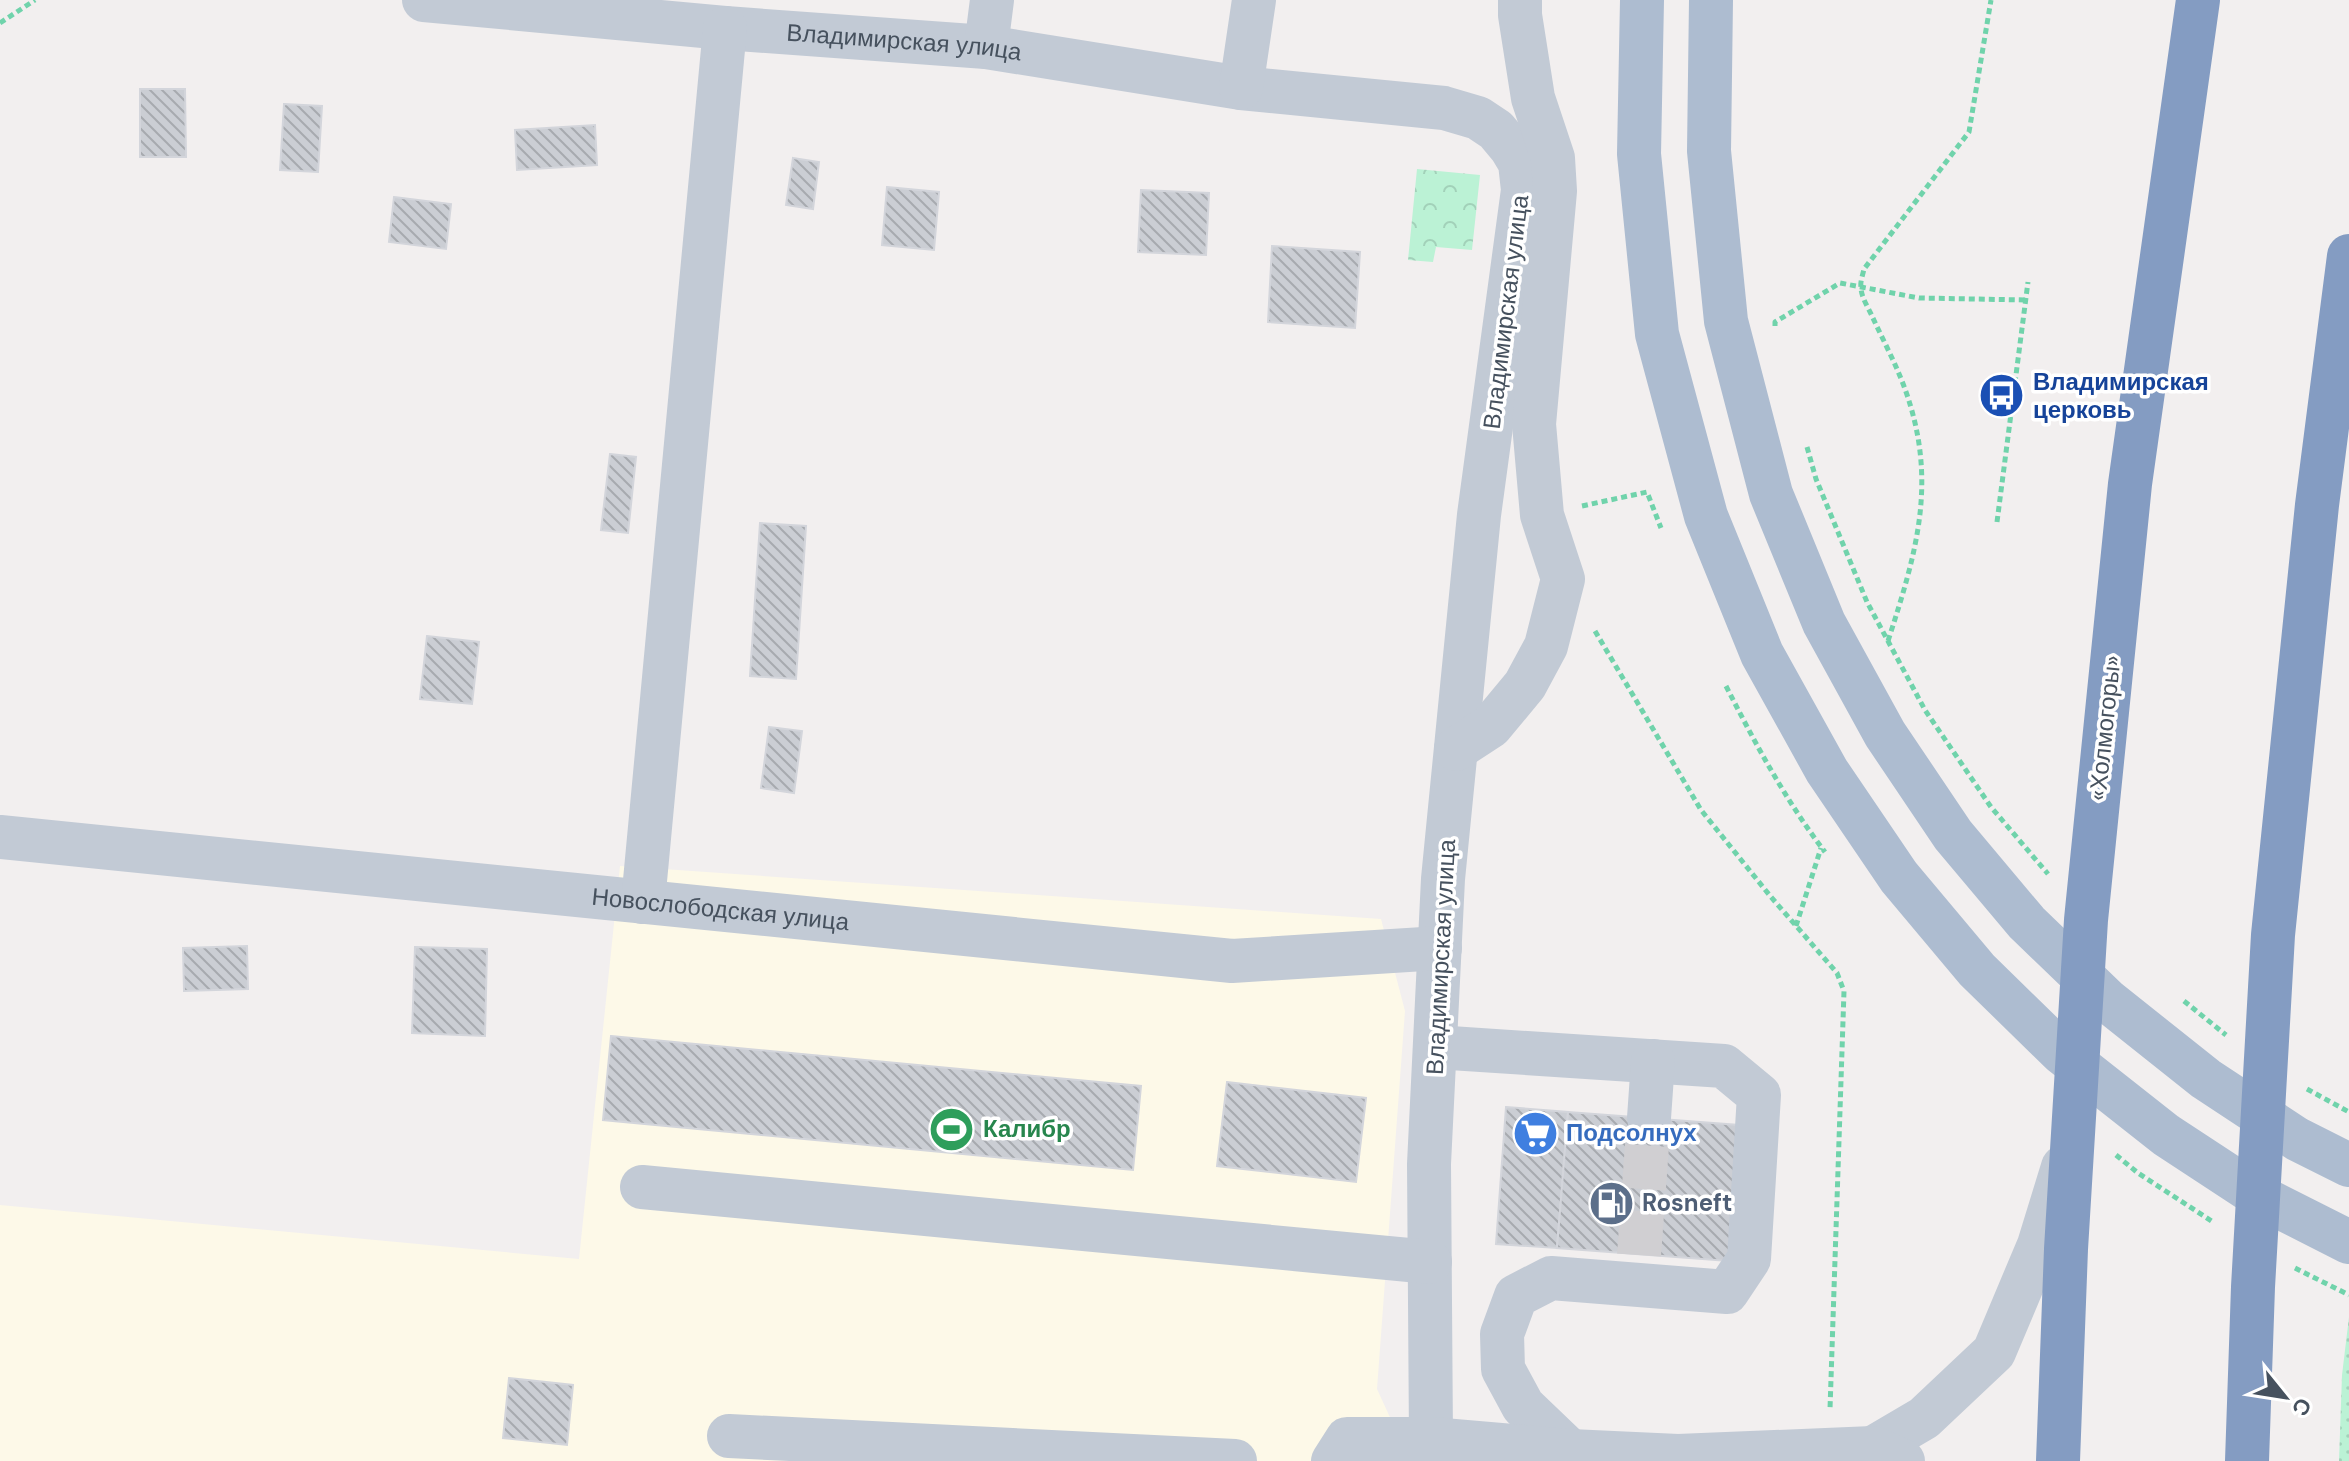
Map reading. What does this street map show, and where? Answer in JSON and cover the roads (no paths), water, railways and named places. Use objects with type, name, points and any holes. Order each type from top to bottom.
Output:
[{"type":"highway","name":"«Холмогоры»","points":[[2058,1461],[2072,1136],[2086,920],[2129,500],[2198,0]]},
{"type":"highway","points":[[2247,1461],[2253,1287],[2273,935],[2317,505],[2349,256]]},
{"type":"main road","points":[[1642,0],[1639,154],[1657,334],[1706,516],[1762,654],[1827,771],[1899,877],[1977,970],[2062,1053],[2166,1135],[2262,1198],[2349,1242]]},
{"type":"main road","points":[[1711,0],[1709,151],[1726,321],[1771,494],[1824,623],[1885,734],[1953,835],[2027,923],[2108,1001],[2206,1079],[2297,1139],[2349,1165]]},
{"type":"street","name":"Владимирская улица","points":[[424,0],[725,28],[986,47],[1241,88],[1444,108],[1478,118],[1496,130],[1520,163],[1523,190],[1479,515],[1443,879],[1429,1164],[1431,1439]]},
{"type":"street","points":[[986,47],[992,0]]},
{"type":"street","points":[[1241,88],[1254,0]]},
{"type":"street","points":[[1456,749],[1491,726],[1525,685],[1546,646],[1563,579],[1542,515],[1534,424],[1555,191],[1553,158],[1533,98],[1520,0]]},
{"type":"street","points":[[643,902],[725,28]]},
{"type":"street","name":"Новослободская улица","points":[[0,837],[1232,961],[1440,948]]},
{"type":"street","points":[[1435,1047],[1724,1066],[1759,1095],[1749,1259],[1727,1292],[1638,1269],[1551,1278],[1516,1296],[1502,1334],[1503,1369],[1523,1406],[1570,1451]]},
{"type":"street","points":[[1649,1118],[1653,1061]]},
{"type":"street","points":[[1333,1461],[1347,1439],[1431,1439],[1570,1451],[1678,1456],[1888,1454],[1994,1352],[2039,1245],[2072,1136]]},
{"type":"street","points":[[642,1187],[1430,1262]]},
{"type":"street","points":[[729,1436],[1235,1461]]},
{"type":"tunnel","points":[[1639,1255],[1649,1118]]},
{"type":"place","name":"Владимирская церковь","points":[[2002,396]]},
{"type":"place","name":"Калибр","points":[[952,1129]]},
{"type":"place","name":"Подсолнух","points":[[1535,1133]]},
{"type":"place","name":"Rosneft","points":[[1611,1203]]}]
